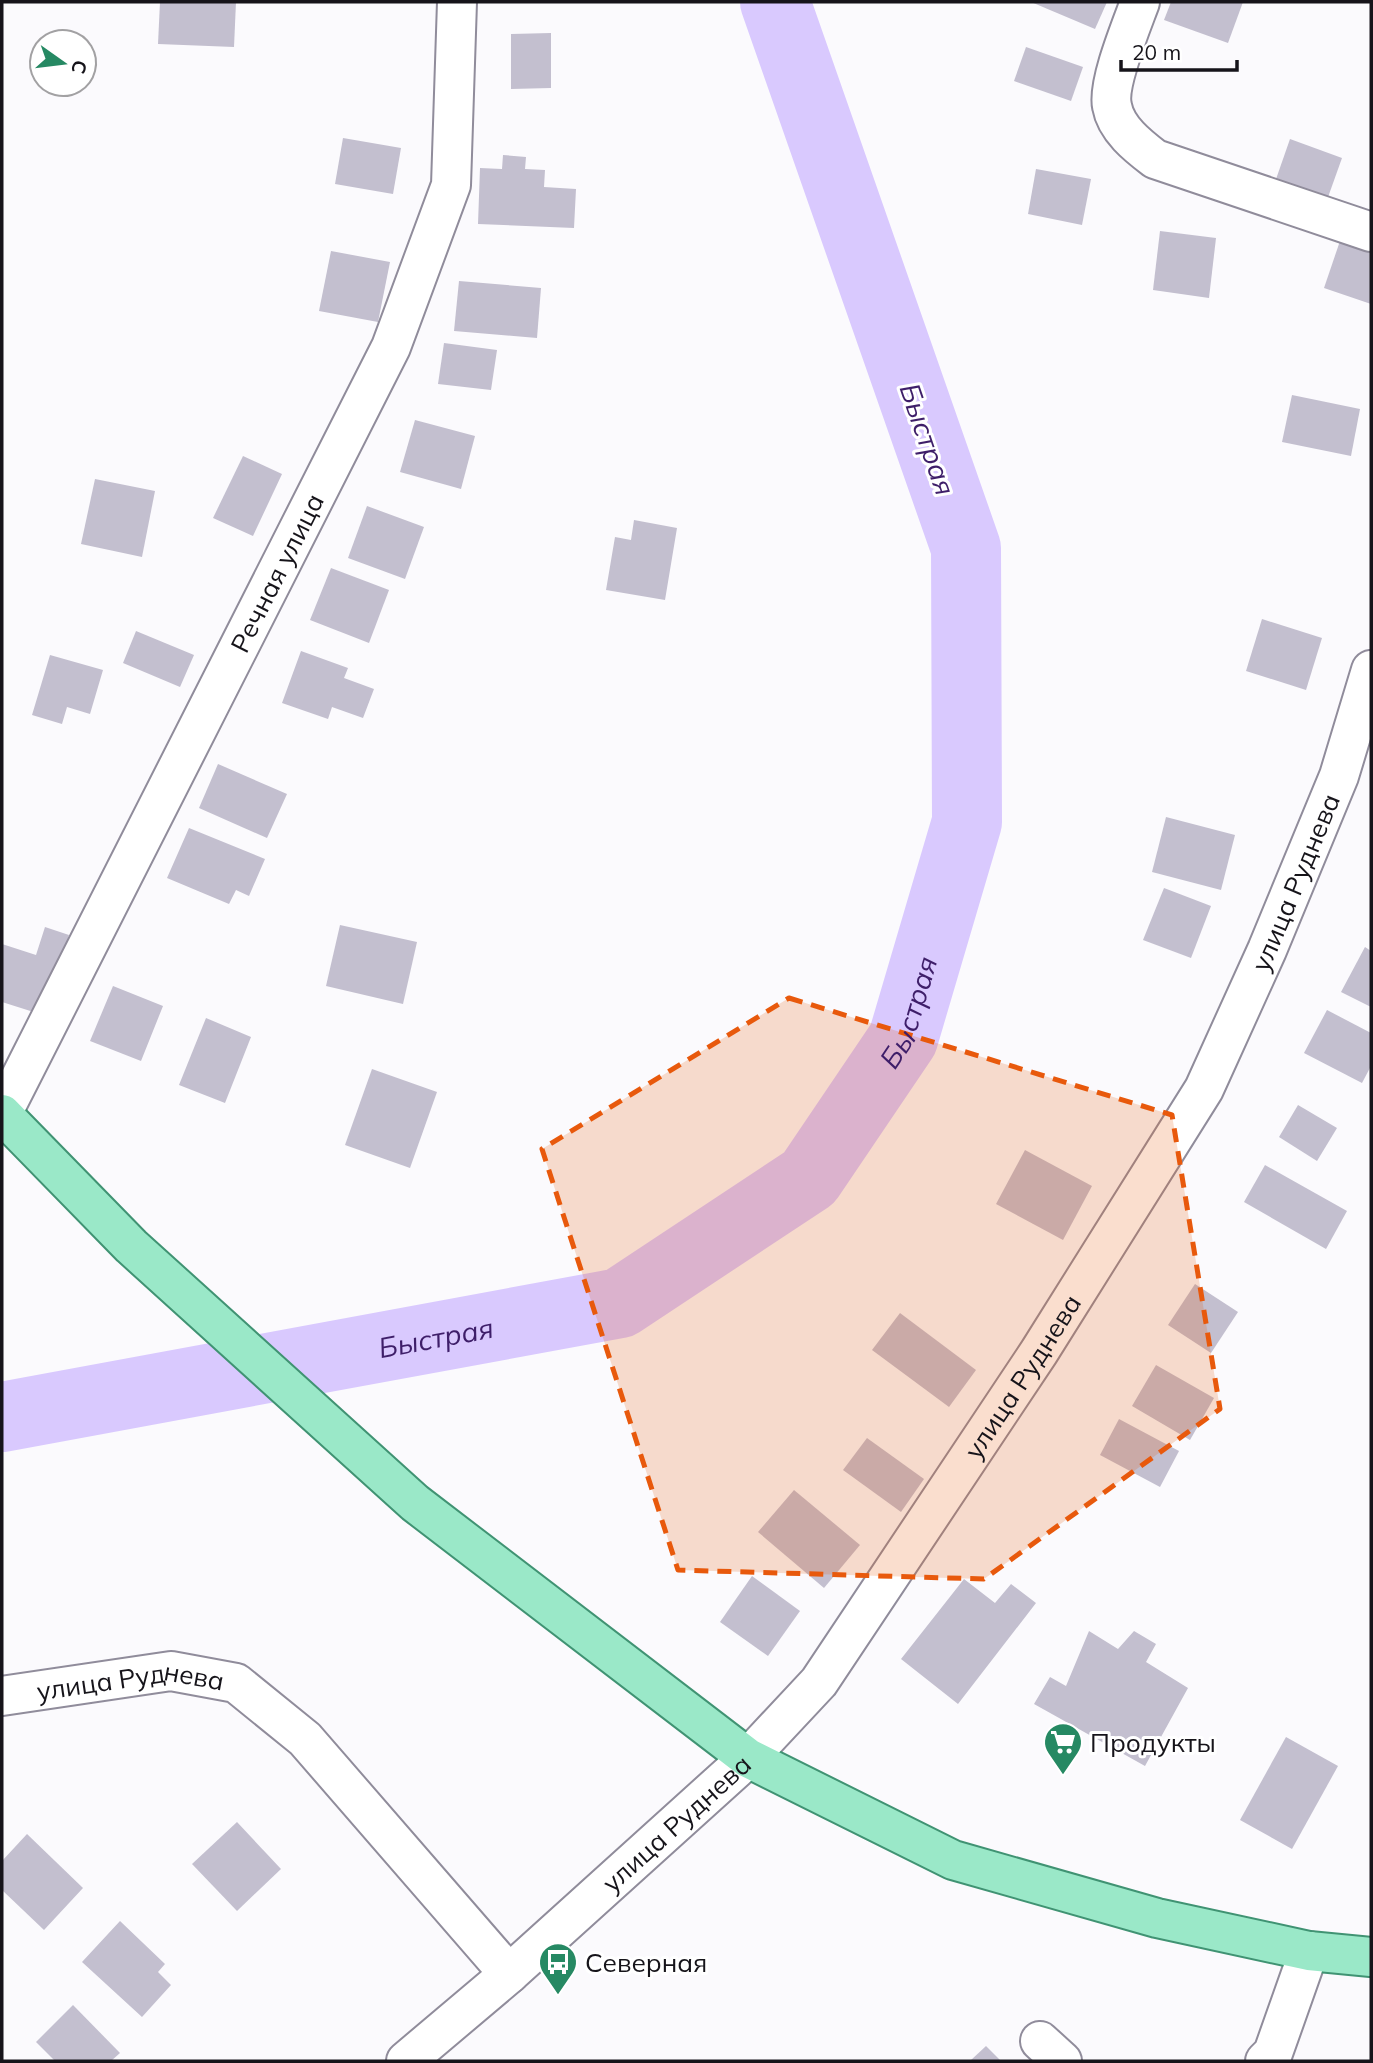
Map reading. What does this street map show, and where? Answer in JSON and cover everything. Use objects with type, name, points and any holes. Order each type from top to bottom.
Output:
[{"type":"main road","points":[[2,1114],[131,1246],[415,1503],[748,1758],[953,1860],[1157,1918],[1309,1951],[1371,1957]]},
{"type":"street","name":"Речная улица","points":[[2,1114],[391,347],[451,185],[457,2]]},
{"type":"street","points":[[1140,2],[1120,56],[1111,106],[1131,141],[1155,159],[1371,232]]},
{"type":"street","name":"улица Руднева","points":[[406,2061],[509,1973],[748,1758],[819,1682],[1038,1352],[1204,1089],[1267,950],[1339,776],[1371,670]]},
{"type":"street","name":"улица Руднева","points":[[2,1696],[171,1671],[236,1683],[305,1739],[509,1973]]},
{"type":"street","points":[[1265,2061],[1273,2053],[1309,1951]]},
{"type":"highlighted area","points":[[789,998],[1172,1115],[1220,1409],[984,1579],[678,1570],[542,1149]]},
{"type":"building","points":[[160,2],[236,2],[234,47],[158,44]]},
{"type":"building","points":[[1031,2],[1107,2],[1095,29]]},
{"type":"building","points":[[1171,2],[1243,2],[1228,43],[1164,20]]},
{"type":"building","points":[[551,33],[551,88],[511,89],[511,34]]},
{"type":"building","points":[[1026,47],[1083,67],[1071,101],[1014,81]]},
{"type":"building","points":[[343,138],[401,148],[393,194],[335,184]]},
{"type":"building","points":[[1290,139],[1342,158],[1327,200],[1275,182]]},
{"type":"building","points":[[503,155],[526,157],[525,169],[545,170],[544,187],[576,189],[574,228],[478,224],[480,168],[502,169]]},
{"type":"building","points":[[1036,169],[1091,179],[1082,225],[1028,214]]},
{"type":"building","points":[[1160,231],[1216,238],[1209,298],[1153,290]]},
{"type":"building","points":[[1341,238],[1371,248],[1371,304],[1324,288]]},
{"type":"building","points":[[331,251],[390,262],[378,322],[319,311]]},
{"type":"building","points":[[459,281],[541,288],[537,338],[454,331]]},
{"type":"building","points":[[444,343],[497,350],[491,390],[438,384]]},
{"type":"building","points":[[1292,395],[1360,409],[1351,456],[1282,442]]},
{"type":"building","points":[[415,420],[475,436],[461,489],[400,472]]},
{"type":"building","points":[[243,456],[282,474],[253,536],[213,518]]},
{"type":"building","points":[[95,479],[155,491],[142,557],[81,544]]},
{"type":"building","points":[[367,506],[424,527],[405,579],[348,558]]},
{"type":"building","points":[[634,520],[677,528],[665,600],[606,590],[615,537],[631,540]]},
{"type":"building","points":[[331,568],[389,590],[369,643],[310,620]]},
{"type":"building","points":[[1262,619],[1322,638],[1306,690],[1246,671]]},
{"type":"building","points":[[136,631],[194,655],[180,687],[123,663]]},
{"type":"building","points":[[301,651],[348,668],[344,678],[374,689],[363,718],[332,707],[328,719],[282,703]]},
{"type":"building","points":[[50,655],[103,670],[90,714],[67,707],[62,724],[32,715]]},
{"type":"building","points":[[218,764],[287,794],[267,838],[199,808]]},
{"type":"building","points":[[1166,817],[1235,835],[1221,890],[1152,872]]},
{"type":"building","points":[[189,828],[265,859],[249,896],[236,890],[229,904],[167,878]]},
{"type":"building","points":[[1164,888],[1211,906],[1191,958],[1143,940]]},
{"type":"building","points":[[340,925],[417,942],[403,1004],[326,986]]},
{"type":"building","points":[[45,927],[69,935],[43,1015],[2,1002],[2,944],[36,955]]},
{"type":"building","points":[[1365,947],[1371,951],[1371,1007],[1341,992]]},
{"type":"building","points":[[113,986],[163,1006],[141,1061],[90,1041]]},
{"type":"building","points":[[1327,1010],[1371,1033],[1371,1066],[1362,1083],[1304,1053]]},
{"type":"building","points":[[206,1018],[251,1037],[225,1103],[179,1085]]},
{"type":"building","points":[[372,1069],[437,1092],[410,1168],[345,1145]]},
{"type":"building","points":[[1298,1105],[1337,1128],[1317,1161],[1279,1137]]},
{"type":"building","points":[[1025,1150],[1092,1186],[1063,1240],[996,1204]]},
{"type":"building","points":[[1265,1165],[1347,1211],[1326,1249],[1244,1202]]},
{"type":"building","points":[[1195,1284],[1238,1312],[1211,1353],[1168,1325]]},
{"type":"building","points":[[900,1313],[976,1370],[949,1407],[872,1350]]},
{"type":"building","points":[[1156,1365],[1214,1398],[1190,1440],[1132,1406]]},
{"type":"building","points":[[1119,1419],[1179,1451],[1160,1487],[1100,1455]]},
{"type":"building","points":[[867,1438],[924,1479],[901,1512],[843,1470]]},
{"type":"building","points":[[794,1490],[860,1545],[824,1588],[758,1532]]},
{"type":"building","points":[[752,1576],[800,1611],[768,1656],[720,1622]]},
{"type":"building","points":[[964,1579],[995,1603],[1011,1584],[1036,1603],[958,1704],[901,1659]]},
{"type":"building","points":[[1089,1631],[1118,1649],[1134,1631],[1156,1644],[1146,1662],[1188,1688],[1145,1766],[1034,1704],[1050,1677],[1066,1686]]},
{"type":"building","points":[[1286,1737],[1338,1766],[1292,1849],[1240,1820]]},
{"type":"building","points":[[237,1822],[281,1869],[237,1911],[192,1864]]},
{"type":"building","points":[[27,1834],[83,1888],[44,1930],[2,1890],[2,1861]]},
{"type":"building","points":[[120,1921],[165,1964],[158,1972],[171,1985],[142,2017],[82,1962]]},
{"type":"building","points":[[73,2005],[120,2053],[111,2061],[55,2061],[36,2042]]},
{"type":"building","points":[[986,2046],[1001,2061],[970,2061]]},
{"type":"waterway","name":"Быстрая","points":[[2,1417],[620,1303],[809,1178],[903,1039],[967,822],[966,548],[775,2]]},
{"type":"place","name":"Продукты","points":[[1063,1776]]},
{"type":"place","name":"Северная","points":[[558,1996]]}]
